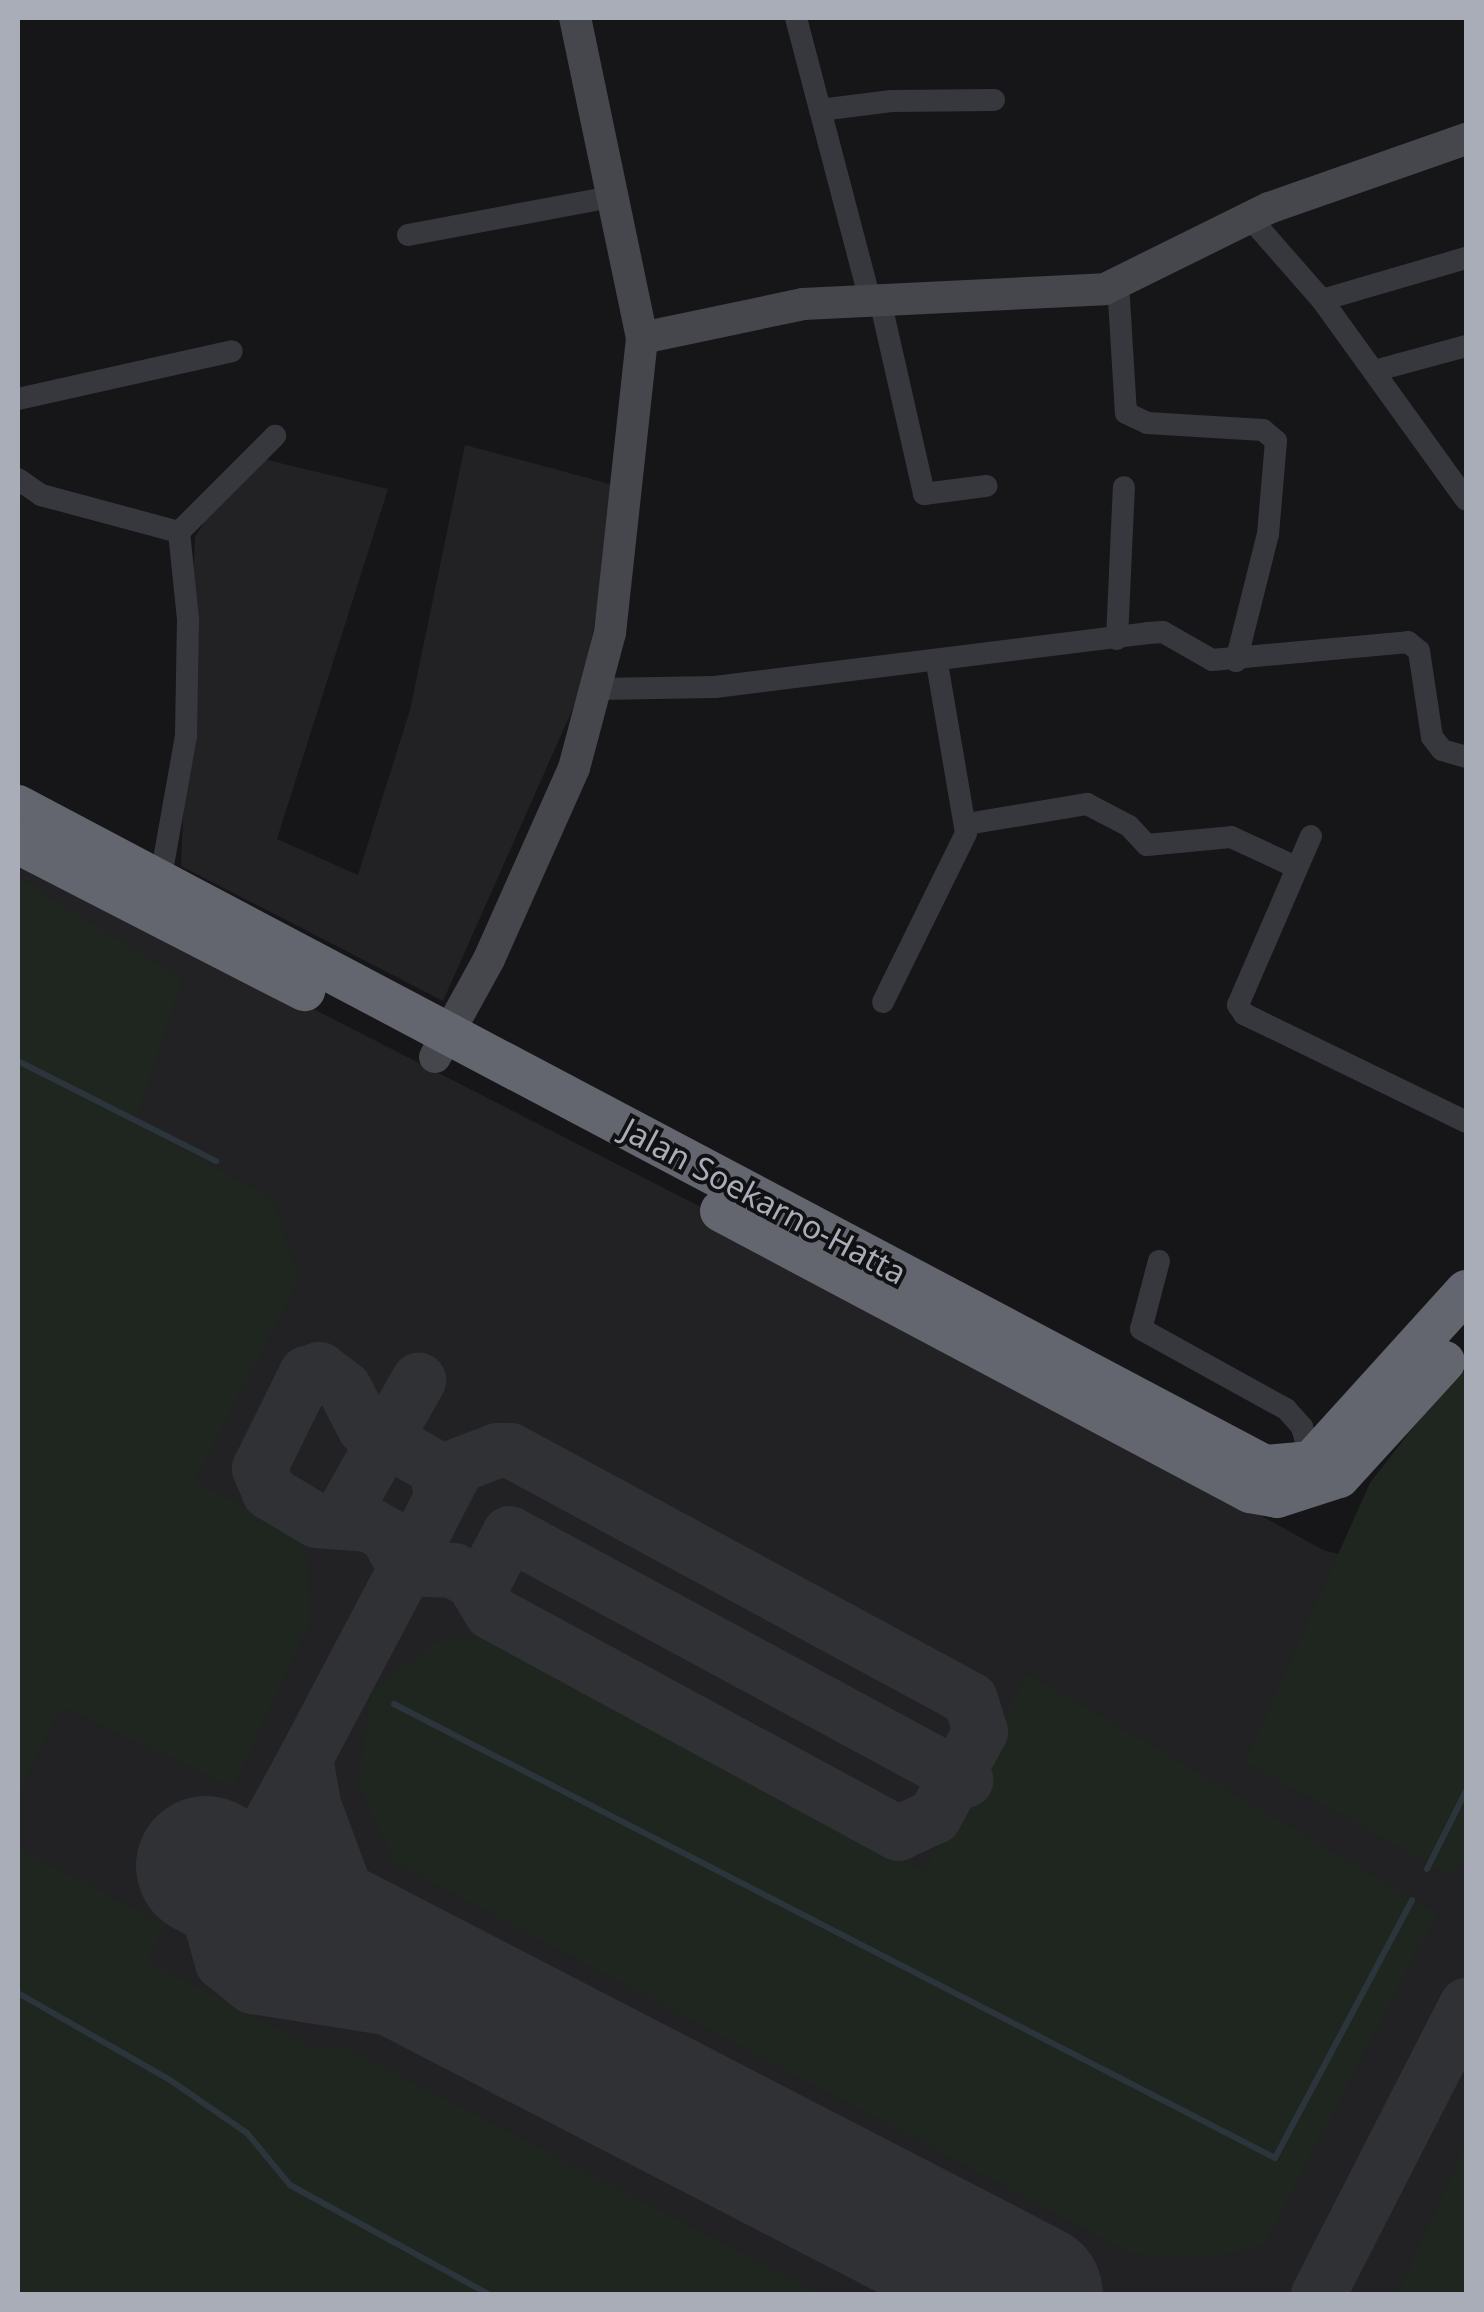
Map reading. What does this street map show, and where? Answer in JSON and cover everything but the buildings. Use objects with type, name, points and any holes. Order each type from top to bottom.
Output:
[{"type":"highway","name":"Jalan Soekarno-Hatta","points":[[18,806],[160,882],[441,1045]]},
{"type":"highway","name":"Jalan Soekarno-Hatta","points":[[18,843],[441,1045],[1218,1445],[1265,1466],[1313,1476]]},
{"type":"highway","points":[[1313,1476],[1461,1320]]},
{"type":"street","points":[[441,1045],[489,960],[574,768],[598,689],[642,338],[616,196],[575,18]]},
{"type":"street","points":[[796,18],[924,494],[986,486]]},
{"type":"street","points":[[820,110],[891,101],[994,100]]},
{"type":"street","points":[[642,338],[728,316],[875,301],[1078,294],[1118,283],[1250,218],[1466,139]]},
{"type":"street","points":[[408,235],[616,196]]},
{"type":"street","points":[[1250,218],[1322,300],[1464,491]]},
{"type":"street","points":[[1322,300],[1466,258]]},
{"type":"street","points":[[1118,283],[1126,412],[1148,423],[1263,430],[1276,441],[1268,534],[1236,661]]},
{"type":"street","points":[[1374,371],[1466,346]]},
{"type":"street","points":[[18,399],[232,351]]},
{"type":"street","points":[[160,882],[186,736],[188,620],[180,532],[275,436]]},
{"type":"street","points":[[18,479],[41,495],[180,532]]},
{"type":"street","points":[[1117,639],[1124,487]]},
{"type":"street","points":[[598,689],[715,687],[937,664],[1162,632],[1197,656],[1236,661],[1408,642],[1419,652],[1432,737],[1442,750],[1466,757]]},
{"type":"street","points":[[883,1002],[967,824],[937,664]]},
{"type":"street","points":[[967,824],[1087,804],[1129,826],[1147,845],[1231,837],[1296,867]]},
{"type":"street","points":[[1310,836],[1238,1005],[1244,1014],[1466,1122]]},
{"type":"street","points":[[1160,1261],[1141,1330],[1286,1409],[1302,1427],[1313,1476]]},
{"type":"shaded area","points":[[465,445],[621,487],[582,688],[443,1001],[181,866],[195,537],[247,455],[388,489],[277,839],[358,875],[410,710]]},
{"type":"shaded area","points":[[18,858],[738,1226],[1323,1550],[1339,1554],[1370,1483],[1466,1360],[1466,2294],[18,2294]]},
{"type":"shaded area","points":[[18,878],[183,980],[134,1123],[272,1199],[299,1279],[194,1481],[305,1540],[311,1619],[233,1787],[61,1706],[18,1793]]},
{"type":"shaded area","points":[[1466,1360],[1466,1861],[1450,1875],[1245,1762],[1370,1483]]},
{"type":"shaded area","points":[[488,1638],[924,1872],[1027,1673],[1437,1913],[1264,2245],[1205,2258],[1132,2254],[394,1862],[358,1783],[372,1689],[438,1641]]},
{"type":"shaded area","points":[[18,1848],[165,1925],[147,1961],[312,2047],[349,2049],[820,2294],[18,2294]]},
{"type":"shaded area","points":[[1466,2144],[1466,2294],[1397,2294]]},
{"type":"waterway","points":[[18,1061],[216,1161]]},
{"type":"waterway","points":[[394,1704],[1275,2158],[1412,1900]]},
{"type":"waterway","points":[[1427,1869],[1466,1791]]},
{"type":"waterway","points":[[18,1993],[170,2080],[247,2133],[290,2185],[488,2294]]},
{"type":"taxiway","points":[[231,1878],[268,1826],[305,1758],[405,1568],[458,1465],[497,1450],[510,1450],[970,1699],[980,1731],[934,1816],[898,1833],[491,1612],[473,1582],[454,1570],[405,1568],[386,1534],[369,1524],[316,1520],[269,1492],[259,1468],[306,1373],[319,1369],[344,1388],[364,1427],[436,1468],[441,1497]]},
{"type":"taxiway","points":[[340,1518],[418,1380]]},
{"type":"taxiway","points":[[479,1590],[509,1533],[966,1780]]},
{"type":"taxiway","points":[[305,1758],[313,1804],[349,1901]]},
{"type":"taxiway","points":[[414,1973],[350,1940],[330,1884],[298,1862],[278,1859],[242,1871],[216,1905],[211,1923],[222,1962],[252,1986],[499,2025],[668,2105]]},
{"type":"taxiway","points":[[1318,2294],[1466,2005]]},
{"type":"runway","points":[[206,1866],[1033,2294]]}]
